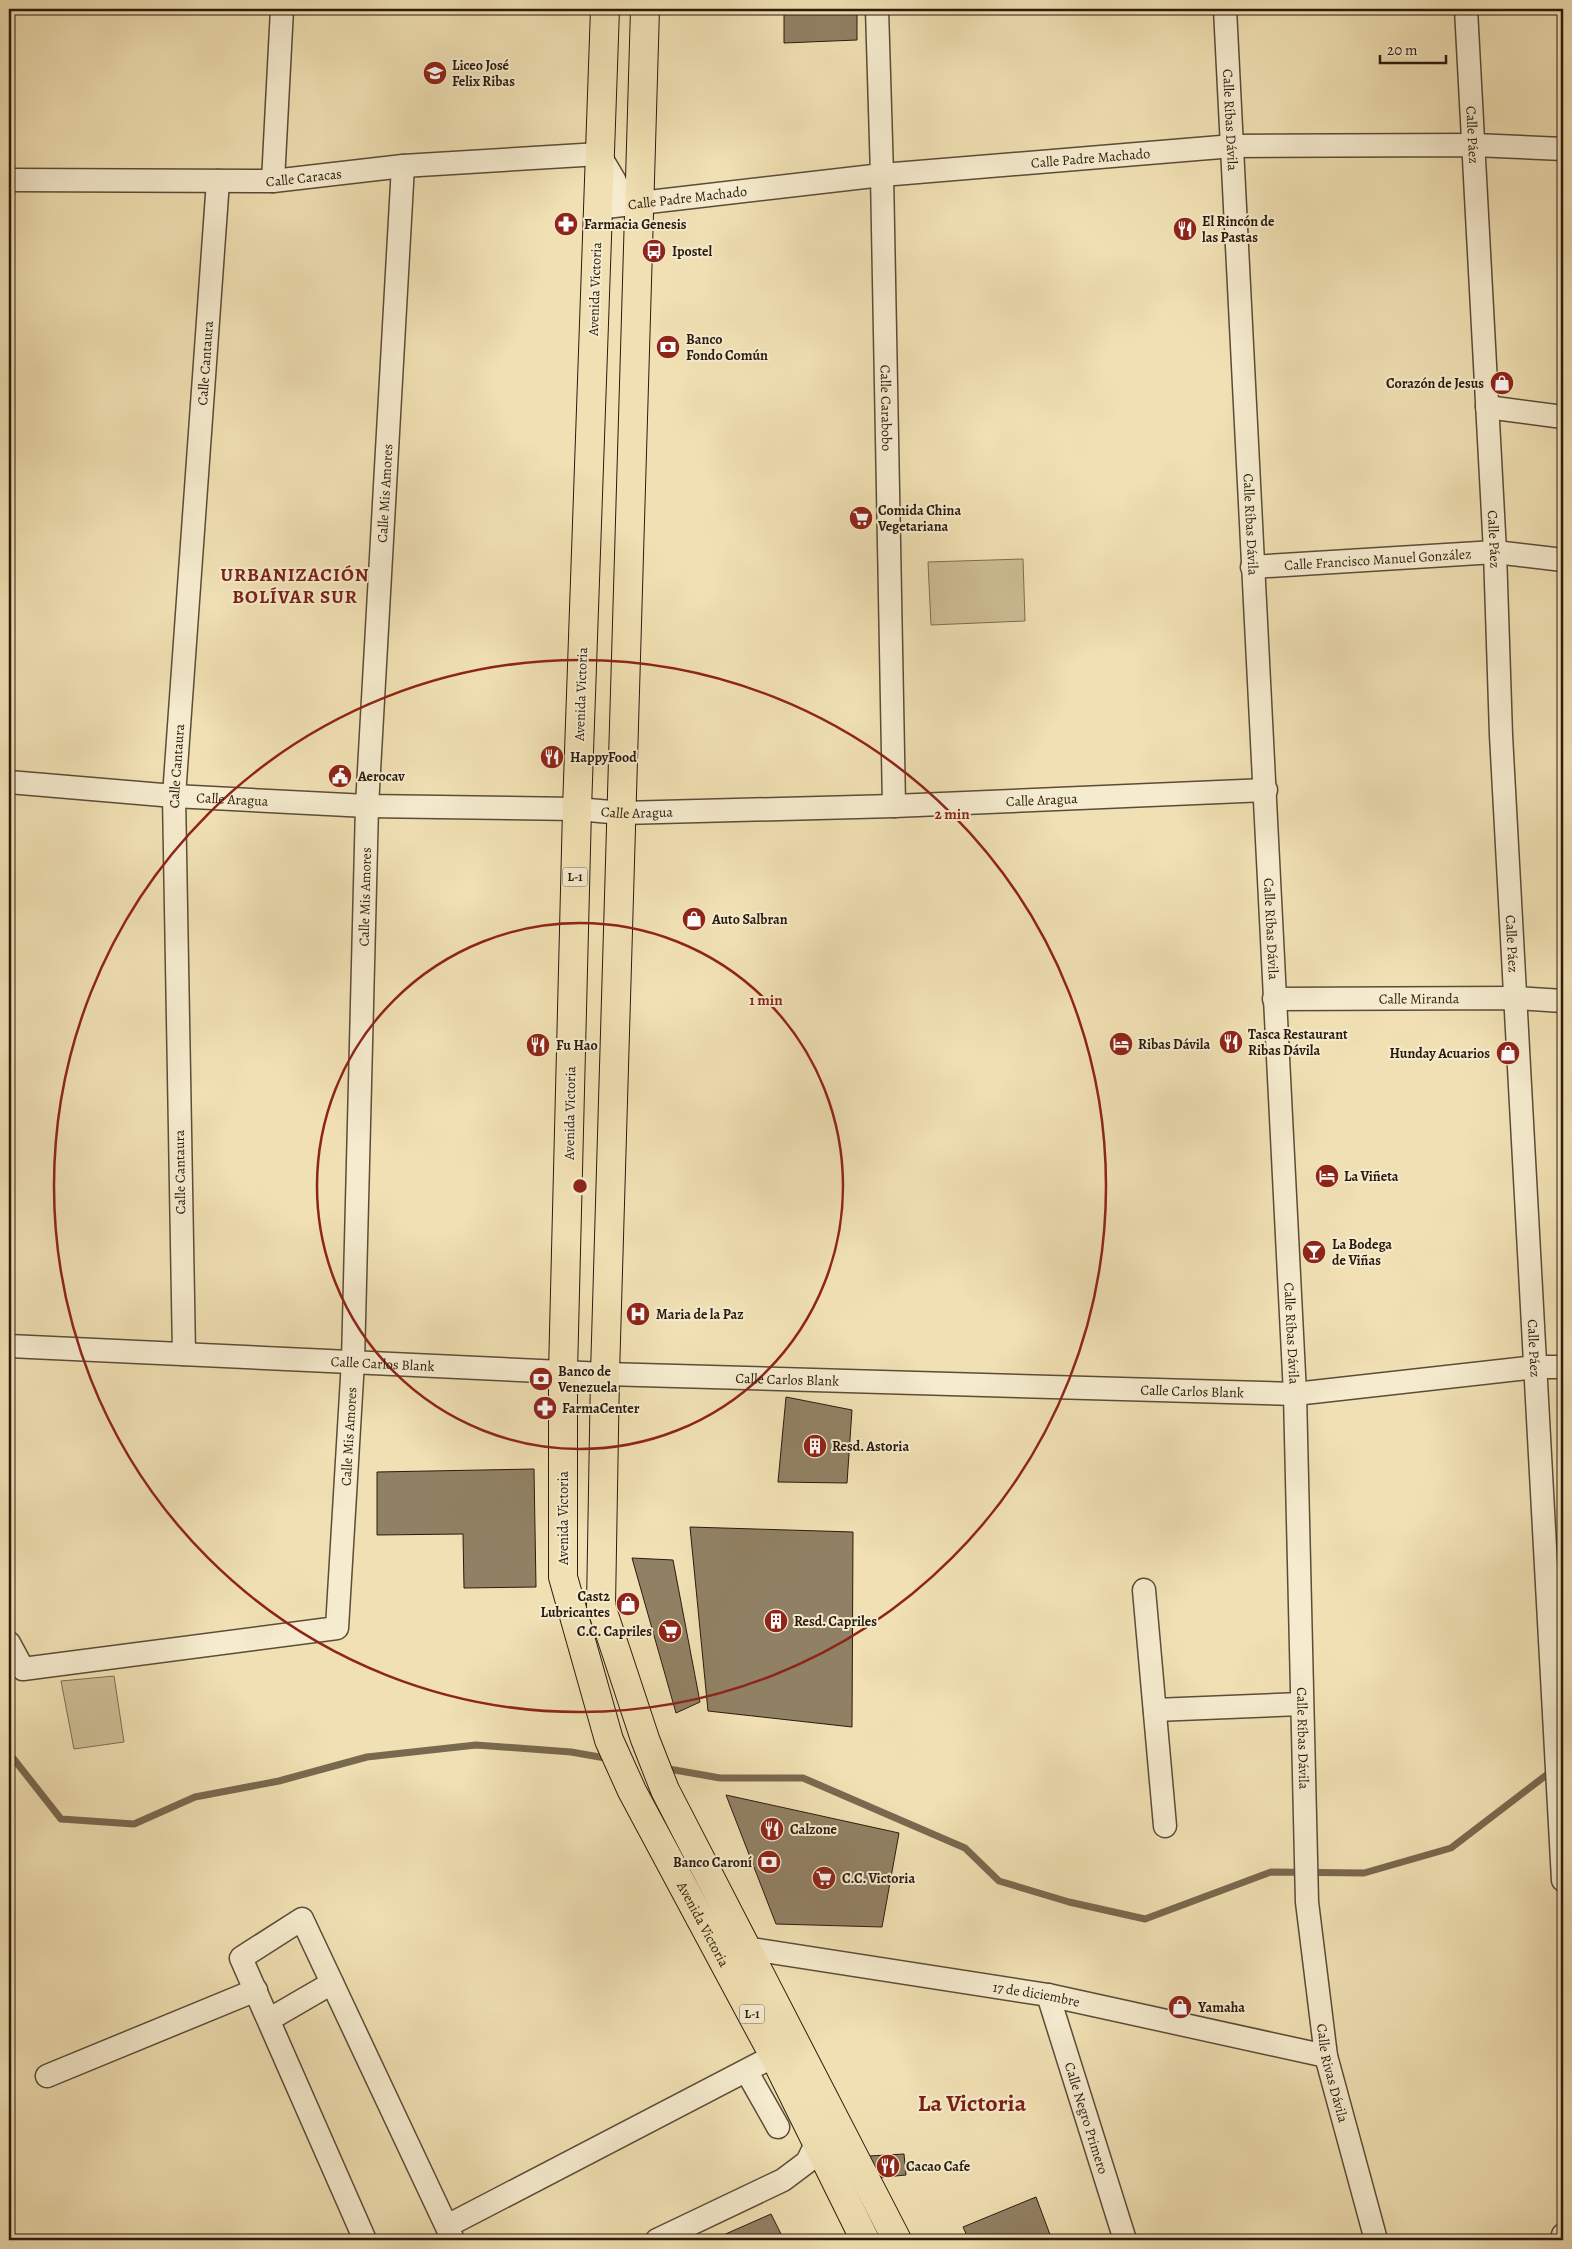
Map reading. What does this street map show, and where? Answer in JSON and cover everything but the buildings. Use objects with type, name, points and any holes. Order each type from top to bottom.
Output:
[{"type":"main road","name":"Avenida Victoria","points":[[605,9],[599,154],[618,205],[622,813],[605,1374],[601,1606],[645,1739],[665,1790],[897,2240]]},
{"type":"main road","name":"Avenida Victoria","points":[[645,9],[618,205],[577,809],[563,1372],[563,1577],[609,1740],[632,1791],[774,2056],[866,2240]]},
{"type":"street","points":[[273,181],[282,9]]},
{"type":"street","name":"Calle Carabobo","points":[[877,9],[894,806]]},
{"type":"street","name":"Calle Ríbas Dávila","points":[[1226,9],[1252,567],[1266,790],[1274,999],[1294,1394],[1300,1704],[1307,1902]]},
{"type":"street","name":"Calle Páez","points":[[1466,9],[1495,552],[1502,735],[1563,1880]]},
{"type":"street","name":"Calle Padre Machado","points":[[618,205],[882,175],[1233,146],[1474,145],[1563,149]]},
{"type":"street","name":"Calle Caracas","points":[[9,180],[273,181],[403,166],[599,154]]},
{"type":"street","name":"Calle Mis Amores","points":[[9,1643],[23,1668],[337,1628],[353,1361],[367,806],[403,166]]},
{"type":"street","name":"Calle Cantaura","points":[[184,1354],[174,796],[218,181]]},
{"type":"street","points":[[1487,407],[1563,416]]},
{"type":"street","name":"Calle Francisco Manuel González","points":[[1252,567],[1495,552],[1563,560]]},
{"type":"street","name":"Calle Aragua","points":[[9,782],[174,796],[367,806],[577,809],[622,813],[894,806],[1266,790]]},
{"type":"street","name":"Calle Miranda","points":[[1274,999],[1517,998],[1563,1002]]},
{"type":"street","name":"Calle Carlos Blank","points":[[9,1346],[605,1374],[1294,1394],[1536,1367],[1563,1367]]},
{"type":"street","points":[[1144,1590],[1165,1826]]},
{"type":"street","points":[[1155,1710],[1300,1704]]},
{"type":"street","name":"Calle Rivas Dávila","points":[[1307,1902],[1326,2056],[1376,2240]]},
{"type":"street","points":[[365,2240],[270,2019],[241,1958],[302,1919],[450,2233],[774,2056]]},
{"type":"street","name":"17 de diciembre","points":[[746,1948],[1048,1995],[1326,2056]]},
{"type":"street","points":[[270,2019],[332,1983]]},
{"type":"street","points":[[47,2076],[256,1990]]},
{"type":"street","name":"Calle Negro Primero","points":[[1048,1995],[1125,2240]]},
{"type":"street","points":[[747,2072],[778,2127]]},
{"type":"street","points":[[657,2240],[783,2180],[808,2162],[817,2142]]},
{"type":"street","points":[[1562,2240],[1563,2235]]},
{"type":"shaded area","points":[[1023,559],[1025,621],[931,625],[928,562]]},
{"type":"shaded area","points":[[114,1676],[124,1742],[74,1749],[61,1681]]},
{"type":"waterway","points":[[9,1753],[61,1819],[134,1824],[195,1797],[279,1781],[367,1757],[476,1745],[571,1752],[611,1759]]},
{"type":"waterway","points":[[663,1768],[720,1778],[803,1778],[965,1848],[999,1881],[1069,1902],[1145,1919],[1271,1872],[1364,1873],[1451,1848],[1553,1770]]},
{"type":"place","name":"Liceo José Felix Ribas","points":[[435,73]]},
{"type":"place","name":"Farmacia Genesis","points":[[566,224]]},
{"type":"place","name":"El Rincón de las Pastas","points":[[1185,229]]},
{"type":"place","name":"Ipostel","points":[[654,251]]},
{"type":"place","name":"Banco Fondo Común","points":[[668,347]]},
{"type":"place","name":"Corazón de Jesus","points":[[1502,383]]},
{"type":"place","name":"Comida China Vegetariana","points":[[861,518]]},
{"type":"place","name":"HappyFood","points":[[552,757]]},
{"type":"place","name":"Aerocav","points":[[340,776]]},
{"type":"place","name":"Auto Salbran","points":[[694,919]]},
{"type":"place","name":"Tasca Restaurant Ribas Dávila","points":[[1231,1042]]},
{"type":"place","name":"Ribas Dávila","points":[[1121,1044]]},
{"type":"place","name":"Fu Hao","points":[[538,1045]]},
{"type":"place","name":"Hunday Acuarios","points":[[1508,1053]]},
{"type":"place","name":"La Viñeta","points":[[1327,1176]]},
{"type":"place","name":"La Bodega de Viñas","points":[[1314,1252]]},
{"type":"place","name":"Maria de la Paz","points":[[638,1314]]},
{"type":"place","name":"Banco de Venezuela","points":[[541,1379]]},
{"type":"place","name":"FarmaCenter","points":[[545,1408]]},
{"type":"place","name":"Resd. Astoria","points":[[815,1446]]},
{"type":"place","name":"Cast2 Lubricantes","points":[[628,1604]]},
{"type":"place","name":"Resd. Capriles","points":[[776,1621]]},
{"type":"place","name":"C.C. Capriles","points":[[670,1631]]},
{"type":"place","name":"Calzone","points":[[772,1829]]},
{"type":"place","name":"Banco Caroní","points":[[769,1862]]},
{"type":"place","name":"C.C. Victoria","points":[[824,1878]]},
{"type":"place","name":"Yamaha","points":[[1180,2007]]},
{"type":"place","name":"Cacao Cafe","points":[[888,2166]]},
{"type":"district","name":"URBANIZACIÓN BOLÍVAR SUR","points":[[295,586]]},
{"type":"district","name":"La Victoria","points":[[972,2103]]}]
